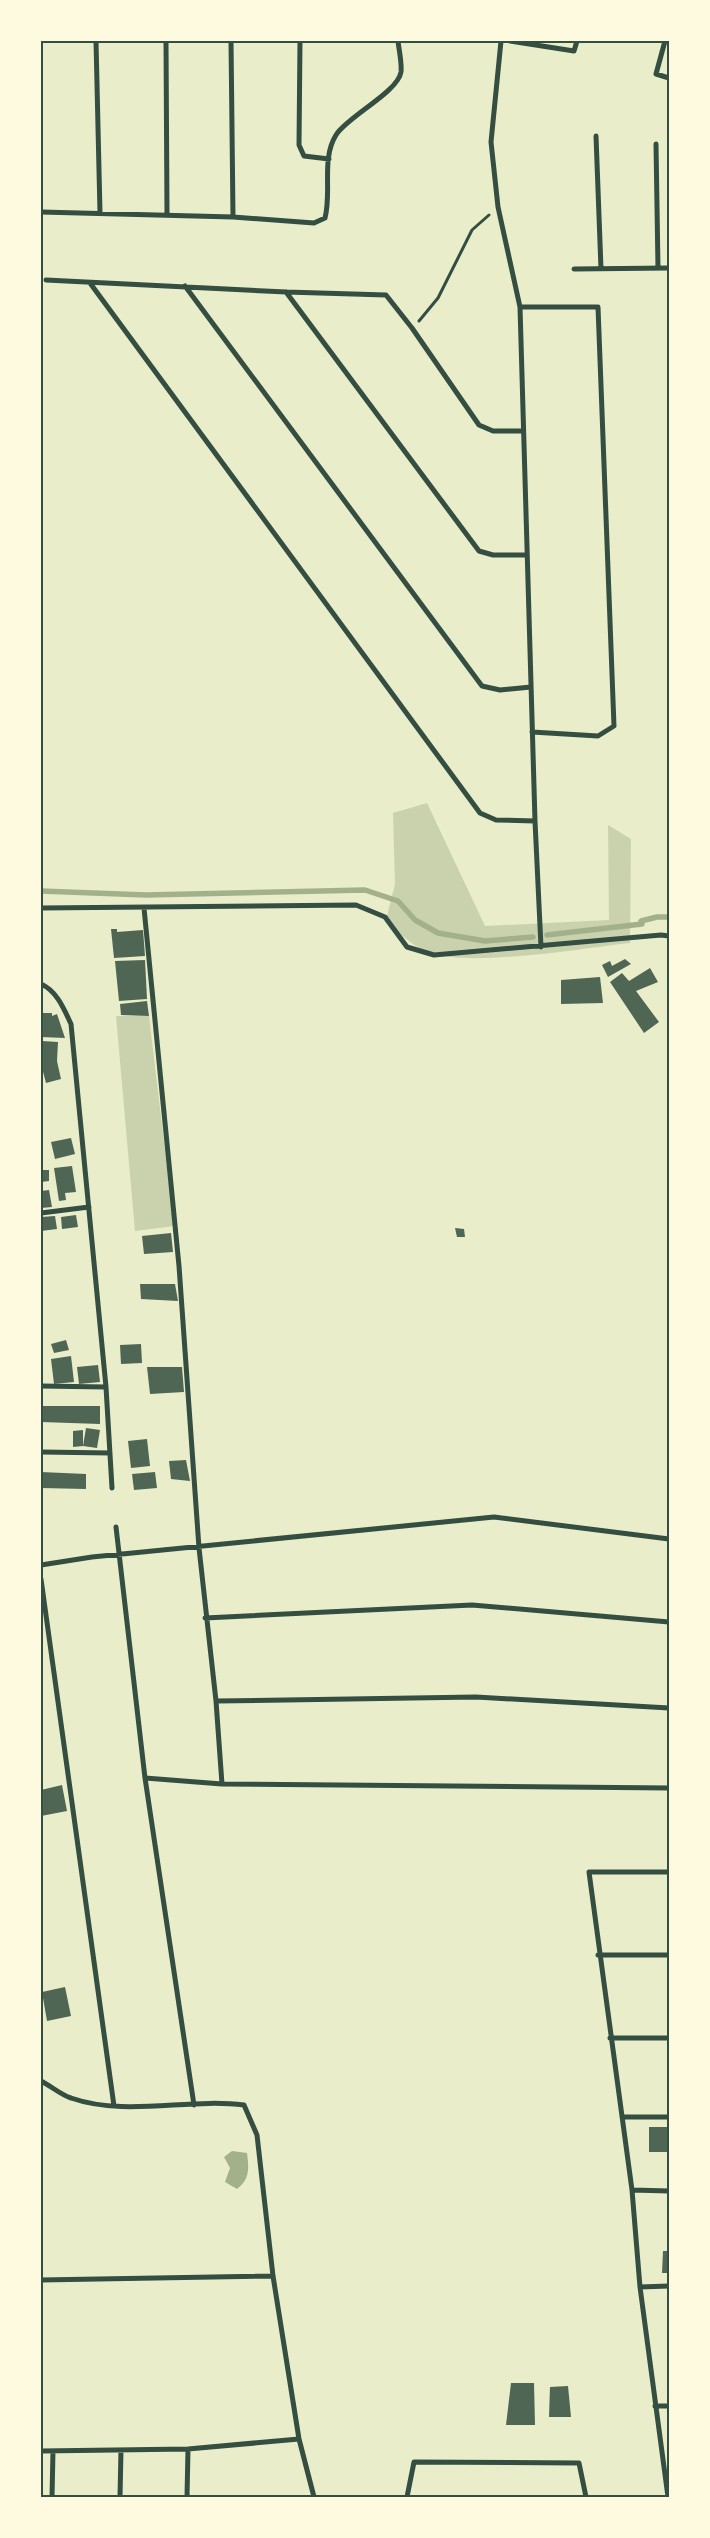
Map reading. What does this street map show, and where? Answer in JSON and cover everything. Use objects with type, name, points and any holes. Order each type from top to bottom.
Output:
[{"type":"street","points":[[96,41],[100,213]]},
{"type":"street","points":[[166,41],[167,215]]},
{"type":"street","points":[[231,41],[233,218]]},
{"type":"street","points":[[300,41],[299,145],[304,156],[329,158]]},
{"type":"street","points":[[41,212],[167,215],[314,223],[325,218],[329,205],[329,158],[336,135],[393,85],[401,72],[398,41]]},
{"type":"street","points":[[500,41],[491,142],[498,207],[520,307],[532,732],[541,947]]},
{"type":"street","points":[[510,41],[574,51],[578,41]]},
{"type":"street","points":[[665,41],[656,74],[669,78]]},
{"type":"street","points":[[596,136],[601,269]]},
{"type":"street","points":[[656,144],[658,268]]},
{"type":"street","points":[[574,269],[669,268]]},
{"type":"street","points":[[46,280],[386,295],[412,328],[479,426],[492,431],[523,431]]},
{"type":"street","points":[[90,282],[480,813],[496,820],[535,821]]},
{"type":"street","points":[[185,286],[482,686],[500,690],[531,687]]},
{"type":"street","points":[[286,292],[479,551],[493,554],[527,555]]},
{"type":"street","points":[[520,307],[598,307],[614,726],[598,736],[532,732]]},
{"type":"street","points":[[41,908],[356,905],[385,917],[407,947],[434,956],[661,935],[669,936]]},
{"type":"street","points":[[144,908],[179,1266],[199,1548],[205,1618],[216,1701],[222,1784]]},
{"type":"street","points":[[41,984],[48,987],[63,1007],[71,1024],[106,1387],[112,1488]]},
{"type":"street","points":[[41,1213],[89,1207]]},
{"type":"street","points":[[41,1386],[106,1387]]},
{"type":"street","points":[[41,1452],[110,1453]]},
{"type":"street","points":[[41,1565],[118,1555],[494,1517],[669,1539]]},
{"type":"street","points":[[116,1526],[145,1778],[194,2104]]},
{"type":"street","points":[[41,1579],[114,2106]]},
{"type":"street","points":[[205,1618],[472,1605],[669,1622]]},
{"type":"street","points":[[216,1701],[476,1697],[669,1708]]},
{"type":"street","points":[[145,1778],[222,1784],[669,1788]]},
{"type":"street","points":[[668,2497],[640,2287],[632,2190],[598,1955],[589,1872],[669,1872]]},
{"type":"street","points":[[598,1955],[669,1955]]},
{"type":"street","points":[[610,2038],[669,2038]]},
{"type":"street","points":[[41,2081],[70,2098],[114,2106],[224,2102],[244,2105],[257,2135],[273,2276],[299,2439],[314,2497]]},
{"type":"street","points":[[622,2117],[669,2117]]},
{"type":"street","points":[[632,2190],[669,2191]]},
{"type":"street","points":[[41,2280],[273,2276]]},
{"type":"street","points":[[640,2287],[669,2286]]},
{"type":"street","points":[[655,2406],[669,2406]]},
{"type":"street","points":[[41,2451],[188,2449],[299,2439]]},
{"type":"street","points":[[187,2497],[188,2449]]},
{"type":"street","points":[[120,2497],[121,2450]]},
{"type":"street","points":[[52,2497],[53,2451]]},
{"type":"street","points":[[407,2497],[414,2462],[579,2463],[586,2497]]},
{"type":"path","points":[[412,328],[438,298],[472,230],[498,207]]},
{"type":"shaded area","points":[[427,803],[485,926],[609,920],[608,825],[631,839],[630,943],[495,958],[443,956],[425,951],[414,944],[386,920],[395,884],[393,813]]},
{"type":"shaded area","points":[[116,1016],[149,1016],[174,1226],[135,1231]]},
{"type":"shaded area","points":[[232,2151],[247,2153],[248,2173],[237,2189],[225,2182],[230,2168],[224,2157]]},
{"type":"building","points":[[111,929],[117,929],[117,932],[143,930],[145,956],[114,958]]},
{"type":"building","points":[[625,959],[631,964],[608,977],[602,965],[610,961],[612,966]]},
{"type":"building","points":[[145,960],[147,999],[119,1001],[115,961]]},
{"type":"building","points":[[650,968],[658,982],[636,991],[659,1022],[644,1033],[610,982],[622,973],[629,981]]},
{"type":"building","points":[[600,977],[603,1003],[561,1004],[561,980]]},
{"type":"building","points":[[147,1001],[149,1016],[121,1015],[120,1004]]},
{"type":"building","points":[[41,1013],[52,1013],[52,1016],[57,1014],[65,1038],[41,1037]]},
{"type":"building","points":[[42,1041],[58,1042],[57,1061],[61,1079],[46,1083],[41,1064]]},
{"type":"building","points":[[71,1138],[75,1154],[55,1159],[51,1142]]},
{"type":"building","points":[[72,1166],[76,1192],[65,1193],[66,1200],[59,1201],[54,1168]]},
{"type":"building","points":[[41,1170],[49,1170],[49,1181],[41,1182]]},
{"type":"building","points":[[49,1190],[52,1207],[41,1208],[41,1191]]},
{"type":"building","points":[[76,1215],[78,1227],[62,1229],[61,1217]]},
{"type":"building","points":[[55,1216],[57,1229],[41,1231],[41,1217]]},
{"type":"building","points":[[455,1228],[464,1229],[465,1237],[457,1237]]},
{"type":"building","points":[[171,1233],[173,1252],[144,1254],[142,1236]]},
{"type":"building","points":[[140,1284],[175,1284],[178,1301],[141,1299]]},
{"type":"building","points":[[66,1340],[69,1350],[54,1353],[51,1344]]},
{"type":"building","points":[[141,1344],[142,1363],[121,1364],[120,1345]]},
{"type":"building","points":[[71,1356],[74,1382],[54,1384],[51,1359]]},
{"type":"building","points":[[98,1365],[100,1382],[79,1384],[77,1367]]},
{"type":"building","points":[[147,1367],[182,1367],[184,1392],[150,1394]]},
{"type":"building","points":[[41,1406],[100,1406],[100,1424],[41,1422]]},
{"type":"building","points":[[86,1428],[100,1430],[97,1448],[83,1446]]},
{"type":"building","points":[[83,1430],[83,1446],[73,1447],[73,1431]]},
{"type":"building","points":[[147,1439],[150,1466],[131,1468],[128,1441]]},
{"type":"building","points":[[186,1460],[190,1481],[171,1479],[169,1461]]},
{"type":"building","points":[[41,1472],[86,1474],[86,1489],[41,1488]]},
{"type":"building","points":[[155,1472],[157,1488],[134,1490],[132,1474]]},
{"type":"building","points":[[62,1785],[67,1811],[41,1816],[41,1790]]},
{"type":"building","points":[[65,1987],[71,2016],[47,2021],[42,1992]]},
{"type":"building","points":[[649,2127],[669,2127],[669,2152],[649,2152]]},
{"type":"building","points":[[663,2251],[669,2251],[669,2273],[662,2273]]},
{"type":"building","points":[[511,2383],[534,2383],[535,2425],[506,2425]]},
{"type":"building","points":[[568,2386],[571,2417],[549,2417],[550,2387]]},
{"type":"waterway","points":[[41,891],[146,895],[365,890],[398,901],[415,920],[438,933],[485,941],[533,937]]},
{"type":"waterway","points":[[547,935],[642,924],[641,921],[657,917],[669,917]]}]
